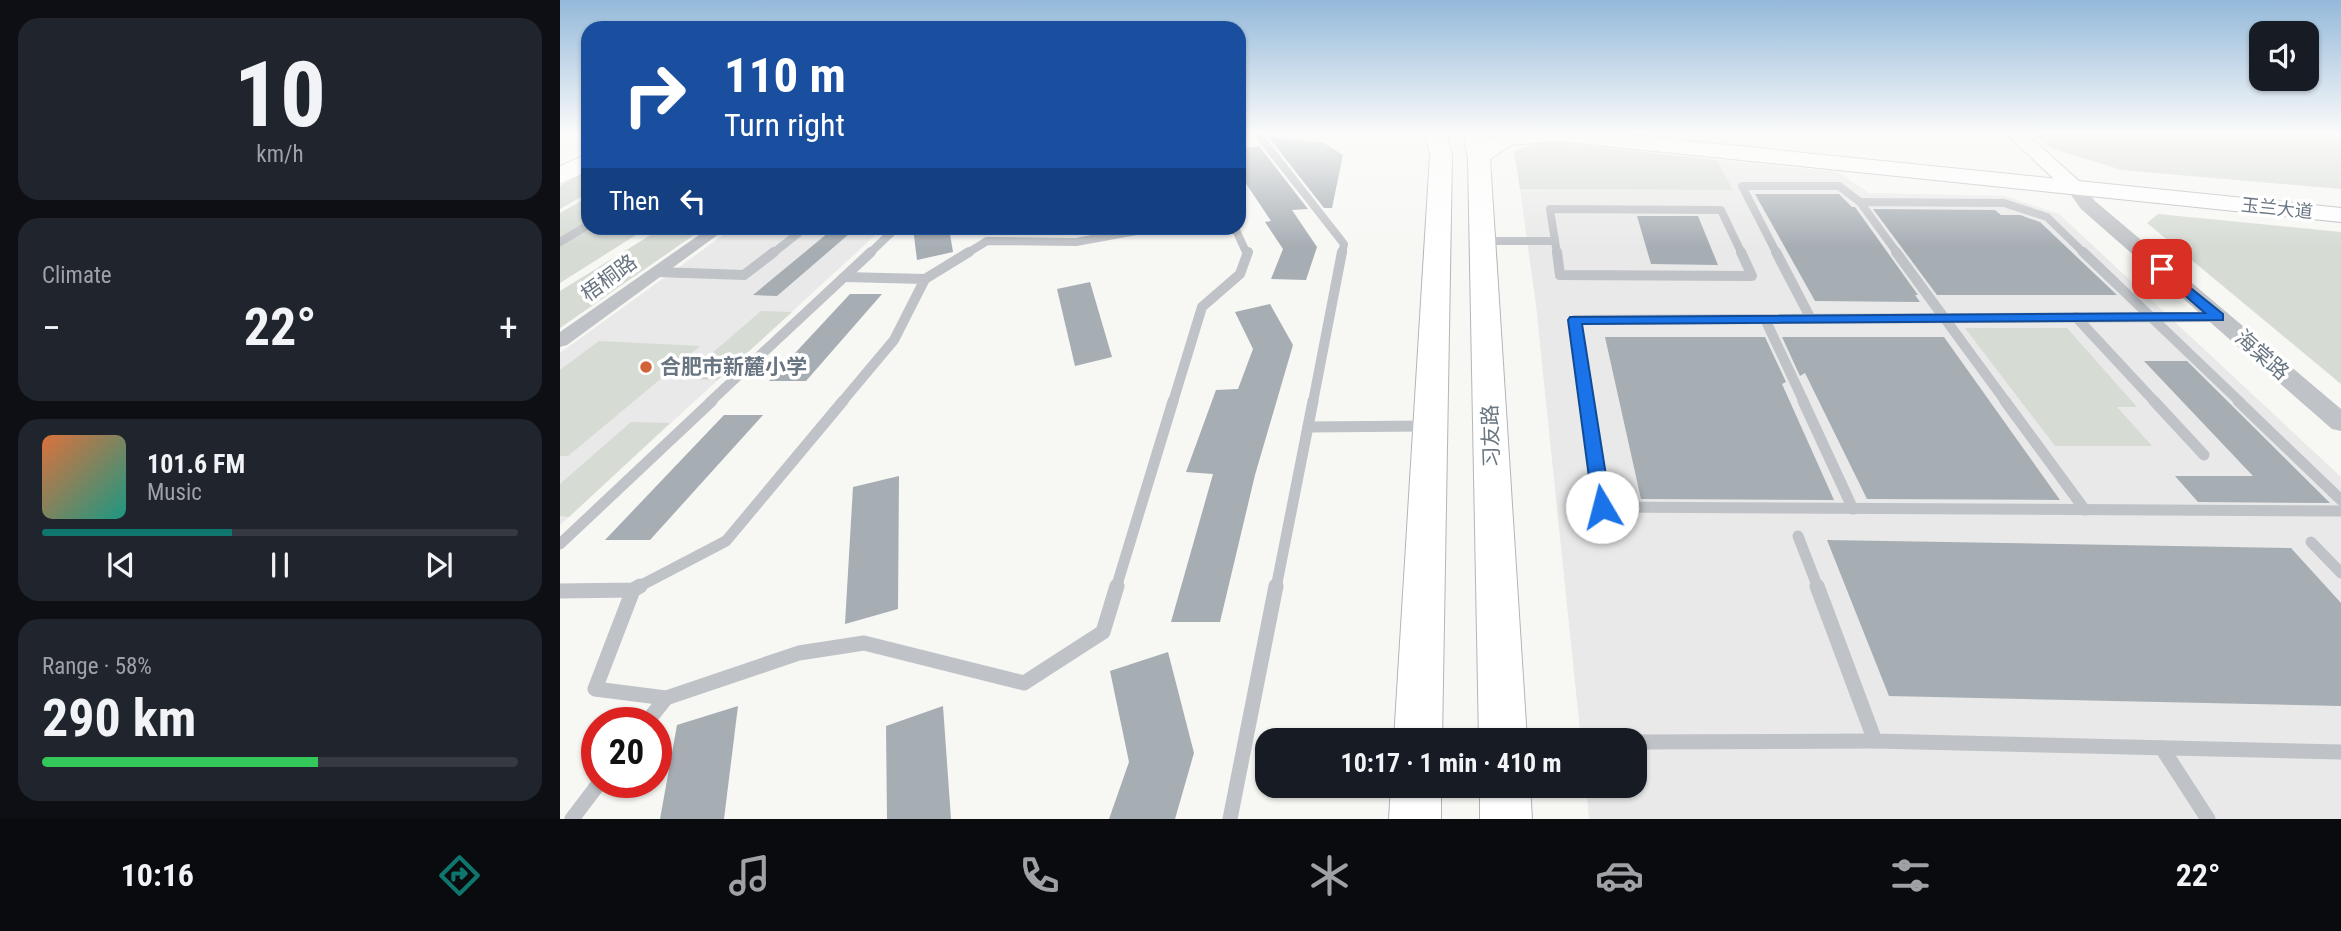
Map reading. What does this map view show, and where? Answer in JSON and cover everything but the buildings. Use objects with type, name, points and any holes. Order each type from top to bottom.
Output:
[{"type":"main road","points":[[1418,728],[1437,171]]},
{"type":"main road","name":"习友路","points":[[1478,171],[1503,728]]},
{"type":"main road","name":"玉兰大道","points":[[1998,171],[2341,200]]},
{"type":"main road","name":"玉兰大道","points":[[2009,171],[2043,175],[2082,196],[2341,215]]},
{"type":"main road","points":[[2038,171],[2043,175]]},
{"type":"main road","points":[[2040,171],[2043,175]]},
{"type":"main road","points":[[1415,819],[1416,798]]},
{"type":"main road","points":[[1505,798],[1506,819]]},
{"type":"street","name":"海棠路","points":[[2082,196],[2341,423]]},
{"type":"street","name":"梧桐路","points":[[560,341],[709,235]]},
{"type":"lane","points":[[1230,819],[1344,244],[1286,171]]},
{"type":"lane","points":[[1811,319],[1742,187],[1839,186],[1860,201],[2085,510]]},
{"type":"lane","points":[[1860,201],[2004,203],[2047,217],[2341,500]]},
{"type":"lane","points":[[1550,209],[1721,210],[1752,276],[1560,275],[1555,242],[1550,209]]},
{"type":"lane","points":[[560,242],[581,229]]},
{"type":"lane","points":[[657,272],[744,275],[796,235]]},
{"type":"lane","points":[[560,544],[889,235]]},
{"type":"lane","points":[[560,591],[633,590],[726,541],[894,340],[925,279],[988,241],[1076,242],[1114,235]]},
{"type":"lane","points":[[633,590],[595,689],[666,698],[799,653],[864,643],[1024,683],[1103,632],[1202,307],[1240,274],[1248,251],[1239,235]]},
{"type":"lane","points":[[1483,241],[1555,242]]},
{"type":"lane","points":[[844,277],[925,279]]},
{"type":"lane","points":[[2076,317],[2204,456]]},
{"type":"lane","points":[[2218,317],[1575,320],[1602,507],[2341,511]]},
{"type":"lane","points":[[1766,319],[1853,509]]},
{"type":"lane","points":[[1308,427],[1430,426]]},
{"type":"lane","points":[[1798,536],[1875,741]]},
{"type":"lane","points":[[2311,542],[2341,573]]},
{"type":"lane","points":[[659,707],[666,698]]},
{"type":"lane","points":[[1647,742],[1875,741],[2341,752]]},
{"type":"lane","points":[[2162,748],[2208,819]]},
{"type":"lane","points":[[572,819],[588,798]]},
{"type":"shaded area","points":[[1517,171],[1723,171],[1733,190],[1520,189]]},
{"type":"shaded area","points":[[1723,171],[1830,171],[1838,172],[1869,193],[2005,196],[2059,214],[2341,477],[2341,819],[1589,819],[1587,798],[1647,798],[1647,728],[1580,728],[1536,305],[1520,189],[1733,190]]},
{"type":"shaded area","points":[[2136,171],[2341,171],[2341,189]]},
{"type":"shaded area","points":[[581,174],[581,197],[560,209],[560,186]]},
{"type":"shaded area","points":[[581,201],[581,235],[636,235],[560,283],[560,213]]},
{"type":"shaded area","points":[[2158,214],[2341,232],[2341,384],[2147,223]]},
{"type":"shaded area","points":[[651,235],[694,235],[560,328],[560,291]]},
{"type":"shaded area","name":"合肥市新麓小学","points":[[723,235],[875,235],[560,525],[560,353]]},
{"type":"shaded area","points":[[761,311],[792,312],[717,380],[682,379]]},
{"type":"shaded area","points":[[1965,328],[2067,328],[2137,407],[2117,407],[2152,446],[2055,446]]},
{"type":"shaded area","points":[[599,341],[700,346],[568,456],[560,456],[560,370]]},
{"type":"shaded area","points":[[631,422],[670,423],[569,517],[560,516],[560,484]]},
{"type":"place","name":"合肥市新麓小学","points":[[646,367]]},
{"type":"route","points":[[1602,507],[1575,320],[2218,317],[2162,269]]}]
